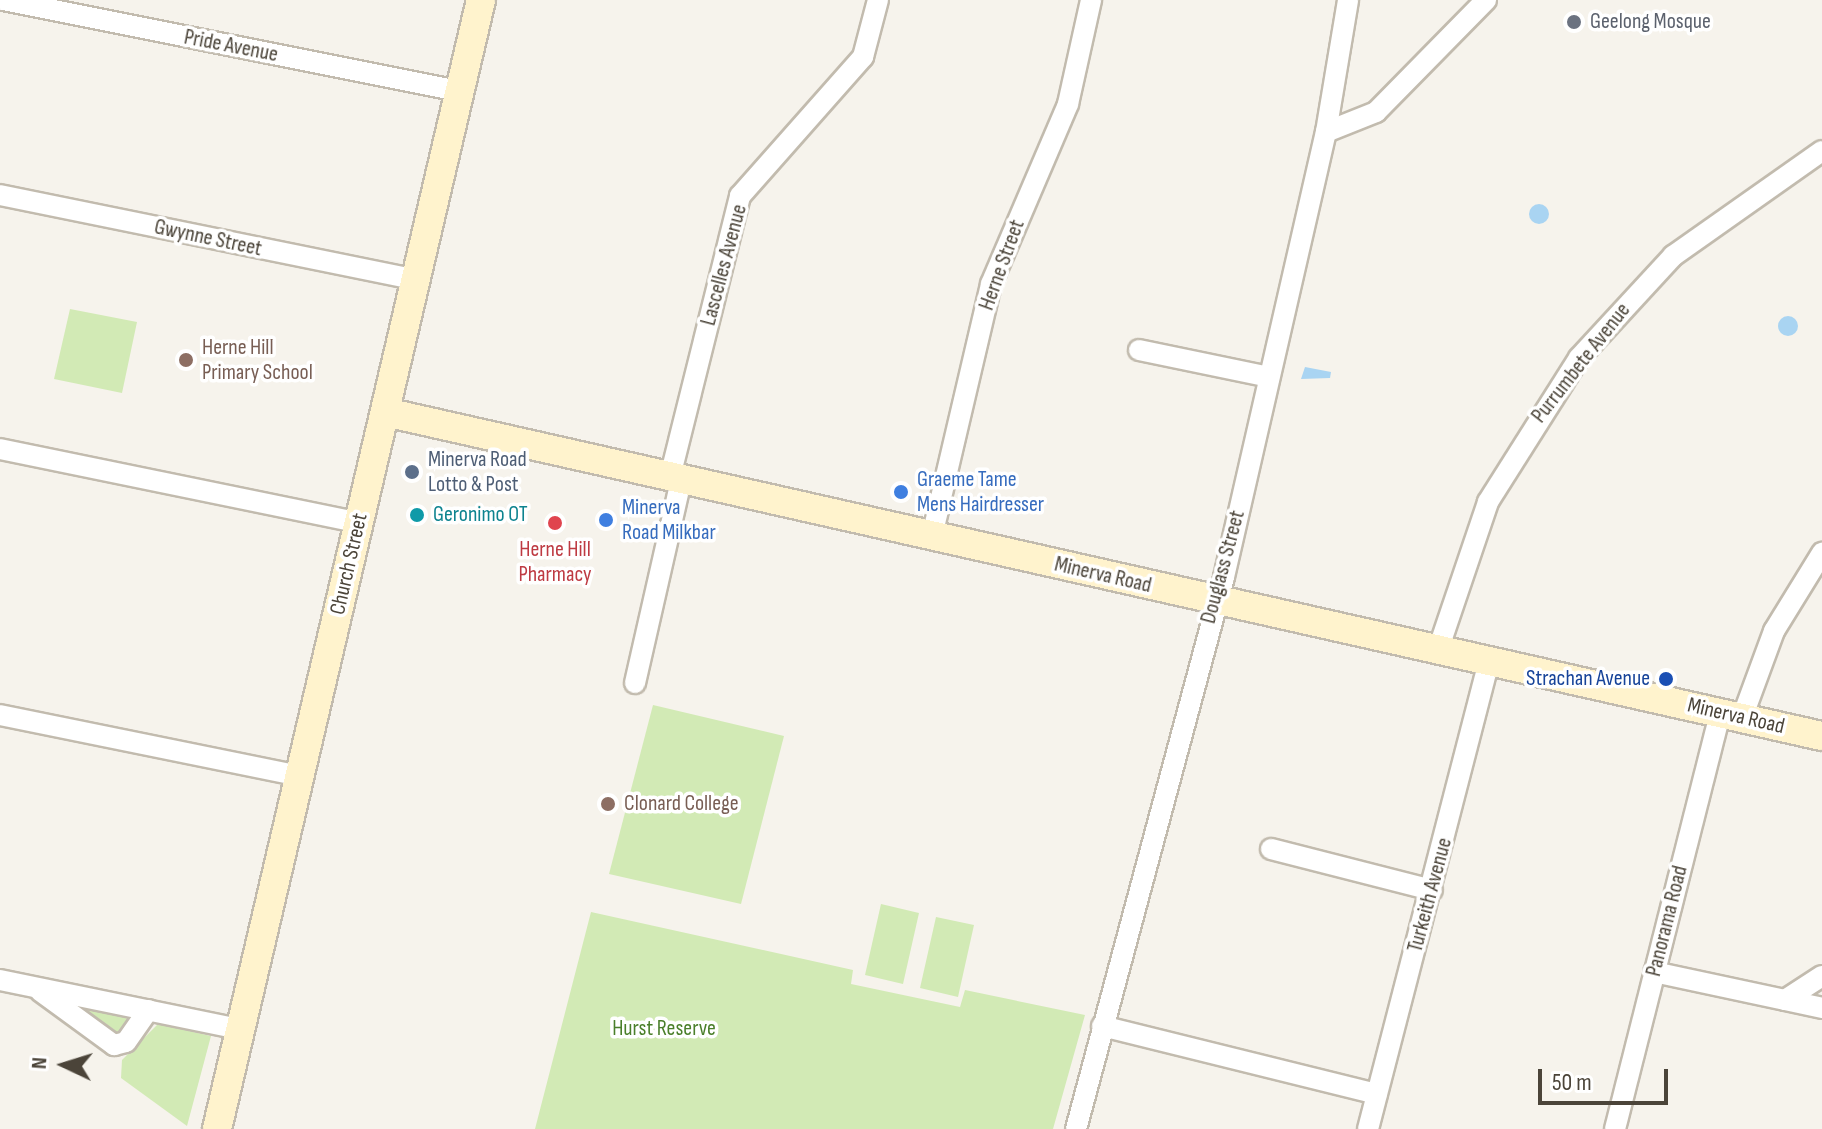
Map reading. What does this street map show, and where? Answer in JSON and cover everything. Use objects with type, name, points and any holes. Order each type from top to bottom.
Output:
[{"type":"street","name":"Pride Avenue","points":[[3,0],[460,91]]},
{"type":"street","points":[[103,21],[107,0]]},
{"type":"street","name":"Church Street","points":[[217,1129],[481,0]]},
{"type":"street","name":"Lascelles Avenue","points":[[635,683],[676,478],[740,196],[863,57],[878,0]]},
{"type":"street","name":"Herne Street","points":[[932,536],[991,284],[1063,119],[1091,0]]},
{"type":"street","name":"Douglass Street","points":[[1076,1129],[1216,600],[1326,132],[1348,0]]},
{"type":"street","points":[[1326,132],[1376,112],[1486,0]]},
{"type":"street","name":"Purrumbete Avenue","points":[[1438,650],[1488,502],[1579,358],[1673,256],[1822,151]]},
{"type":"street","name":"Gwynne Street","points":[[0,195],[416,280]]},
{"type":"street","points":[[1139,350],[1269,377]]},
{"type":"street","name":"Minerva Road","points":[[385,412],[1822,736]]},
{"type":"street","points":[[0,449],[359,523]]},
{"type":"street","points":[[1731,715],[1774,631],[1822,553]]},
{"type":"street","name":"Turkeith Avenue","points":[[1368,1129],[1489,661]]},
{"type":"street","points":[[0,715],[299,776]]},
{"type":"street","name":"Panorama Road","points":[[1615,1129],[1654,972],[1731,715]]},
{"type":"street","points":[[1271,849],[1432,890]]},
{"type":"street","points":[[1654,972],[1822,1008]]},
{"type":"street","points":[[1785,1000],[1822,976]]},
{"type":"street","points":[[0,980],[239,1029]]},
{"type":"street","points":[[33,987],[114,1045],[126,1042],[148,1010]]},
{"type":"street","points":[[1102,1026],[1377,1094]]},
{"type":"green space","points":[[70,309],[137,322],[122,393],[54,379]]},
{"type":"green space","points":[[653,705],[784,736],[741,904],[609,874]]},
{"type":"green space","points":[[881,904],[919,913],[903,984],[865,975]]},
{"type":"green space","name":"Hurst Reserve","points":[[591,912],[853,970],[851,984],[960,1007],[965,990],[1085,1015],[1053,1129],[535,1129]]},
{"type":"green space","points":[[936,917],[974,925],[958,997],[920,988]]},
{"type":"green space","points":[[86,1009],[126,1017],[130,1022],[113,1036],[81,1014]]},
{"type":"green space","points":[[158,1024],[211,1036],[187,1126],[121,1078],[122,1060]]},
{"type":"water","points":[[1539,204],[1546,207],[1549,214],[1546,221],[1539,224],[1532,221],[1529,214],[1532,207]]},
{"type":"water","points":[[1788,316],[1795,319],[1798,326],[1795,333],[1788,336],[1781,333],[1778,326],[1781,319]]},
{"type":"water","points":[[1305,367],[1331,372],[1330,378],[1301,379]]},
{"type":"place","name":"Geelong Mosque","points":[[1574,22]]},
{"type":"place","name":"Herne Hill Primary School","points":[[186,360]]},
{"type":"place","name":"Minerva Road Lotto & Post","points":[[412,472]]},
{"type":"place","name":"Graeme Tame Mens Hairdresser","points":[[901,492]]},
{"type":"place","name":"Geronimo OT","points":[[417,515]]},
{"type":"place","name":"Minerva Road Milkbar","points":[[606,520]]},
{"type":"place","name":"Herne Hill Pharmacy","points":[[555,523]]},
{"type":"place","name":"Strachan Avenue","points":[[1666,679]]},
{"type":"place","name":"Clonard College","points":[[608,804]]}]
